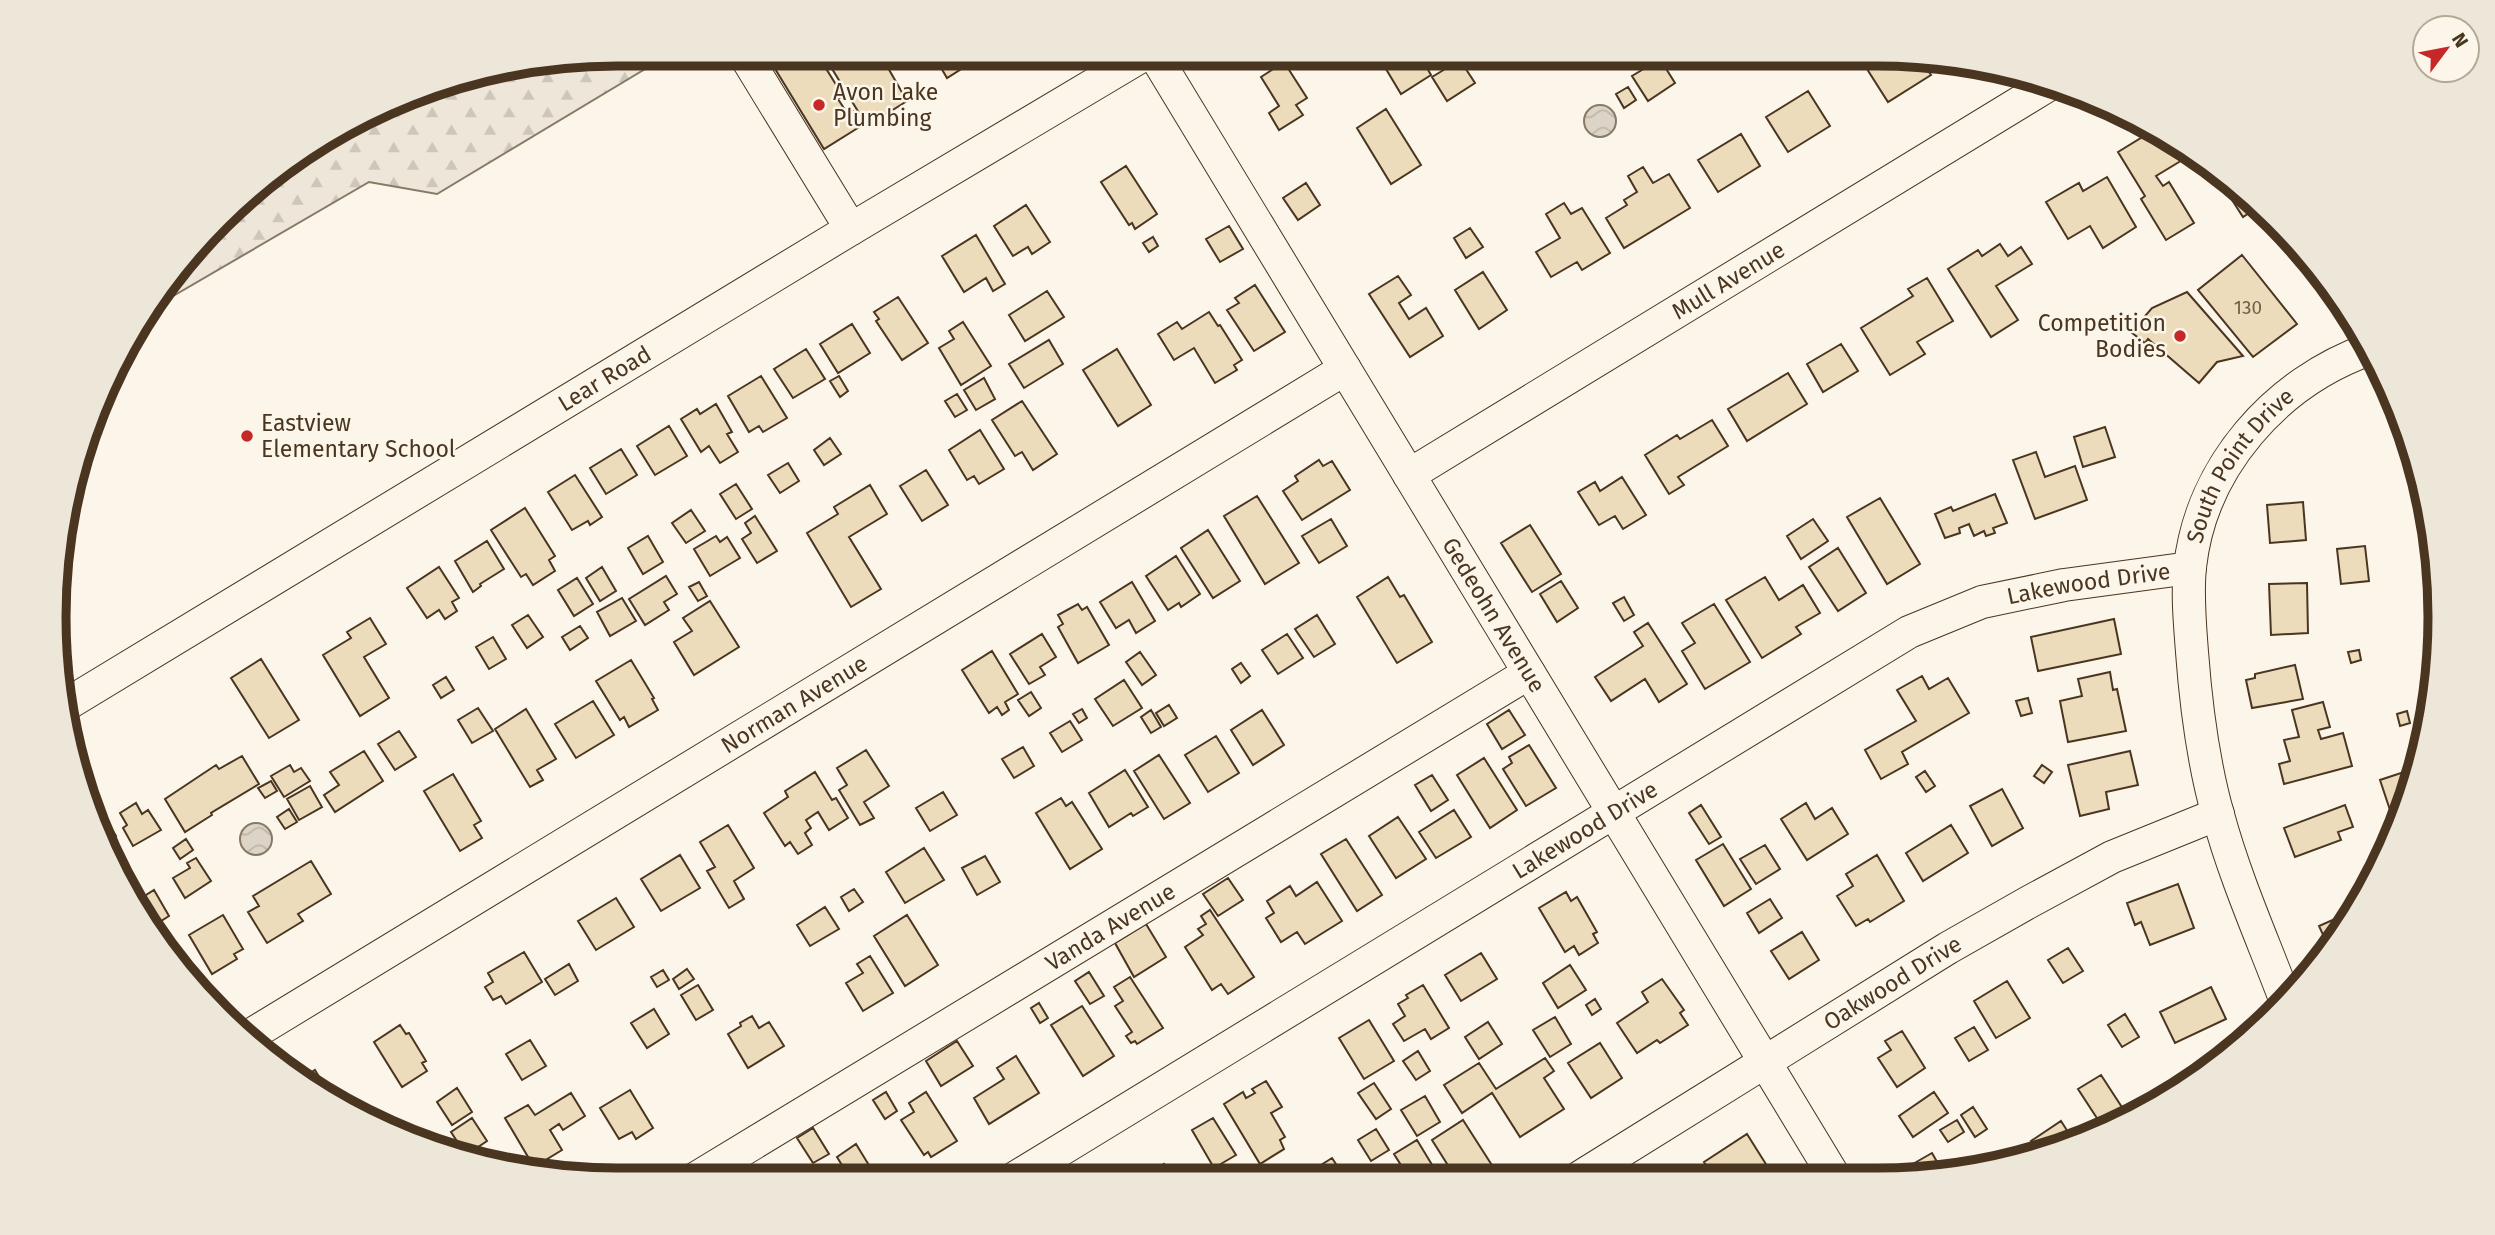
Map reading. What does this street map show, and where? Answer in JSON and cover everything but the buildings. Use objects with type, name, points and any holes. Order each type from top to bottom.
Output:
[{"type":"street","points":[[751,66],[851,229]]},
{"type":"street","name":"Lear Road","points":[[73,701],[1125,66]]},
{"type":"street","name":"Gedeohn Avenue","points":[[1161,66],[1829,1168]]},
{"type":"street","name":"Mull Avenue","points":[[1409,475],[2039,91]]},
{"type":"street","name":"South Point Drive","points":[[2283,991],[2235,868],[2218,814],[2195,695],[2190,622],[2190,568],[2198,530],[2214,486],[2237,447],[2283,397],[2357,346]]},
{"type":"street","name":"Norman Avenue","points":[[255,1033],[1345,369]]},
{"type":"street","name":"Lakewood Drive","points":[[1031,1168],[1909,632],[1982,602],[2064,585],[2190,568]]},
{"type":"street","name":"Vanda Avenue","points":[[714,1168],[1529,673]]},
{"type":"street","name":"Oakwood Drive","points":[[1595,1168],[1948,948],[2112,857],[2218,814]]},
{"type":"green space","points":[[650,66],[437,194],[369,182],[167,299],[203,254],[254,203],[311,159],[374,123],[440,96],[510,77],[581,68]]},
{"type":"water","points":[[1600,105],[1611,110],[1616,121],[1611,132],[1600,137],[1589,132],[1584,121],[1589,110]]},
{"type":"water","points":[[256,823],[267,828],[272,839],[267,850],[256,855],[245,850],[240,839],[245,828]]},
{"type":"place","name":"Avon Lake Plumbing","points":[[819,105]]},
{"type":"place","name":"Competition Bodies","points":[[2180,336]]},
{"type":"place","name":"Eastview Elementary School","points":[[247,436]]}]
